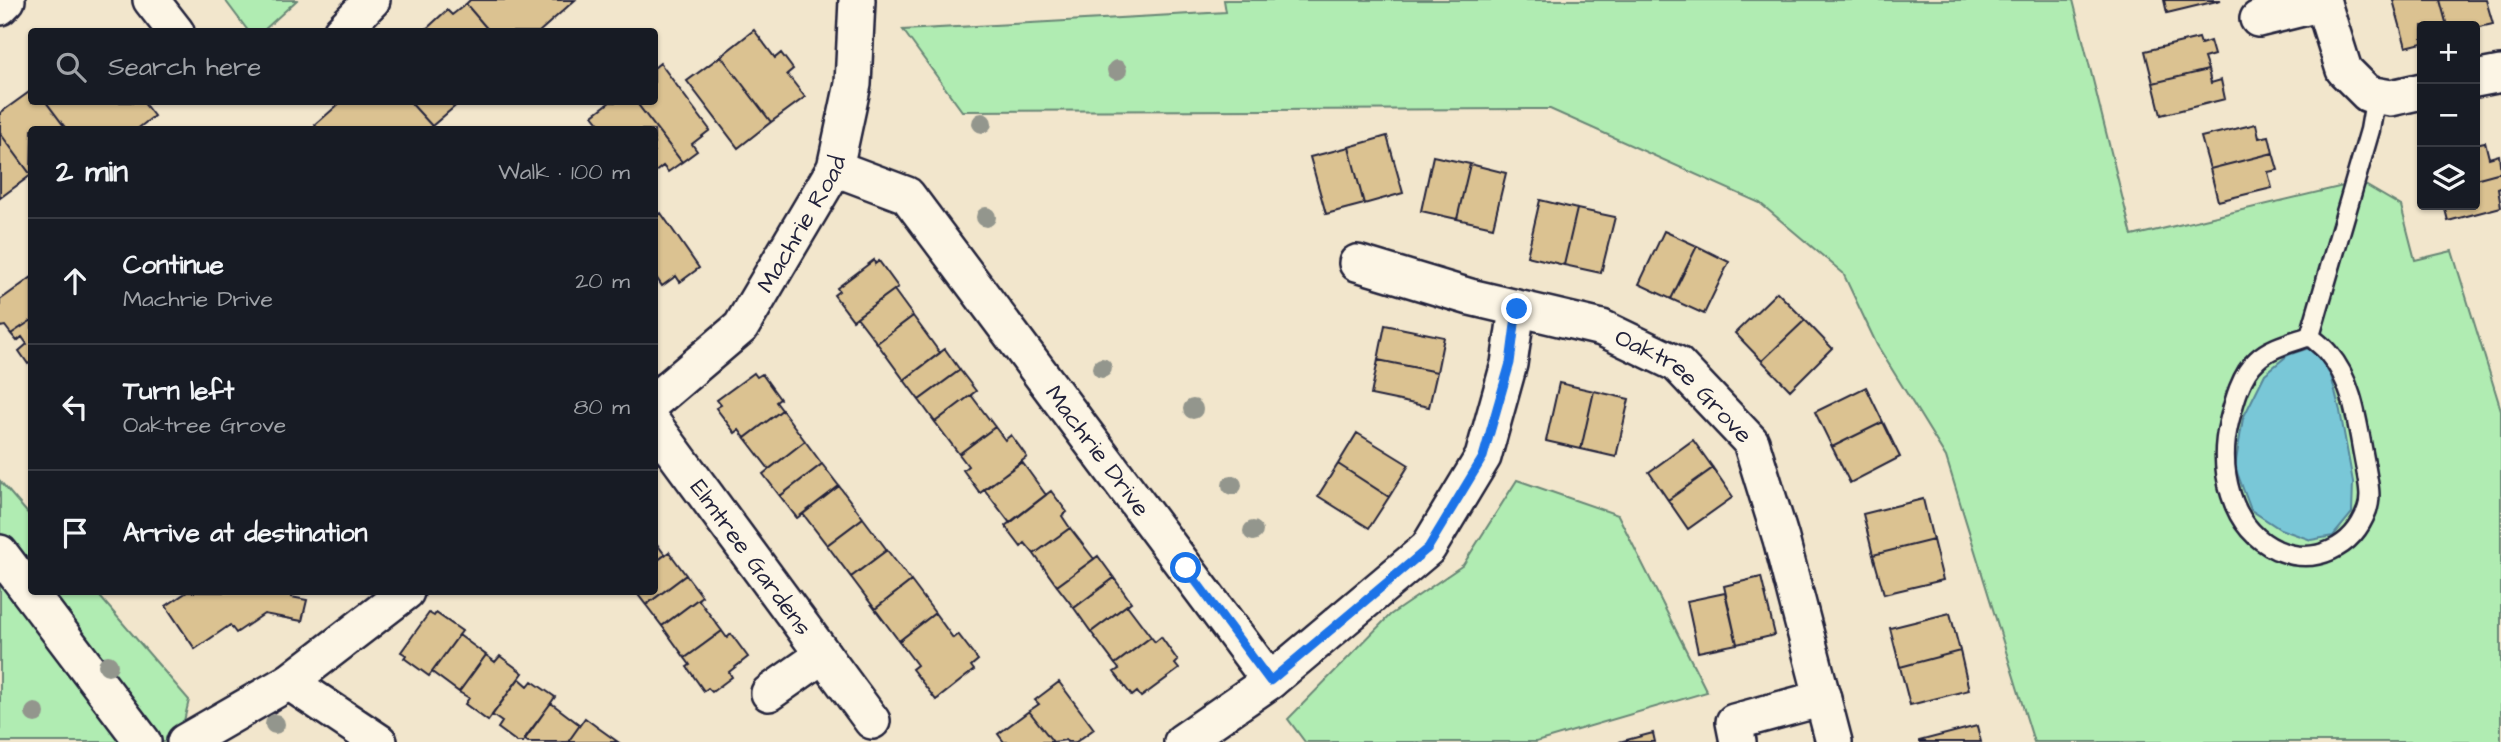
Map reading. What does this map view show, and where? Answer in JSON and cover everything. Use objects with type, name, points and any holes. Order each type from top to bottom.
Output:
[{"type":"street","points":[[0,7],[7,0]]},
{"type":"street","points":[[151,0],[173,28]]},
{"type":"street","points":[[345,28],[372,0]]},
{"type":"street","name":"Machrie Road","points":[[658,398],[741,327],[835,168],[853,85],[857,0]]},
{"type":"street","points":[[2258,19],[2323,1],[2344,69],[2368,94],[2391,98],[2417,92]]},
{"type":"street","points":[[2480,78],[2501,74]]},
{"type":"street","name":"Machrie Drive","points":[[835,168],[908,195],[1270,681]]},
{"type":"street","name":"Oaktree Grove","points":[[1357,263],[1517,309],[1602,328],[1677,364],[1751,442],[1781,539],[1834,742]]},
{"type":"street","points":[[1182,742],[1270,681],[1428,548],[1483,457],[1510,363],[1517,309]]},
{"type":"street","name":"Elmtree Gardens","points":[[658,430],[872,721]]},
{"type":"street","points":[[0,553],[28,590]]},
{"type":"street","points":[[32,595],[143,742]]},
{"type":"street","points":[[185,742],[289,682],[396,595]]},
{"type":"street","name":"Elmtree Gardens","points":[[768,692],[823,655]]},
{"type":"street","points":[[289,682],[379,742]]},
{"type":"street","points":[[1738,742],[1734,722],[1823,698]]},
{"type":"lane","points":[[2310,336],[2370,130],[2376,95]]},
{"type":"lane","points":[[2310,336],[2330,355],[2348,387],[2370,487],[2368,509],[2352,538],[2332,551],[2306,556],[2277,550],[2248,529],[2234,503],[2224,473],[2224,443],[2236,392],[2256,360],[2280,347],[2310,336]]},
{"type":"green space","points":[[225,0],[297,0],[266,28],[246,28]]},
{"type":"green space","points":[[1224,0],[2073,0],[2132,236],[2360,182],[2401,206],[2415,260],[2452,251],[2501,410],[2501,742],[2034,742],[1946,457],[1877,345],[1843,273],[1760,203],[1550,109],[962,111],[903,30],[1226,12]]},
{"type":"green space","points":[[1517,480],[1618,515],[1707,692],[1536,742],[1305,742],[1288,719],[1390,615],[1463,565]]},
{"type":"green space","points":[[0,481],[28,514],[28,595],[99,595],[189,700],[179,742],[0,742]]},
{"type":"water","points":[[2312,347],[2331,376],[2353,482],[2352,513],[2333,536],[2311,540],[2280,529],[2251,510],[2235,467],[2243,418],[2265,374],[2288,355]]},
{"type":"building","points":[[470,0],[575,0],[544,28],[487,28],[466,4]]},
{"type":"building","points":[[2164,0],[2221,0],[2167,13]]},
{"type":"building","points":[[2393,0],[2440,0],[2446,21],[2417,21],[2417,44],[2406,47]]},
{"type":"building","points":[[2440,0],[2486,0],[2493,24],[2480,27],[2480,21],[2446,21]]},
{"type":"building","points":[[466,4],[487,28],[427,28],[447,10],[452,15]]},
{"type":"building","points":[[754,30],[775,58],[781,53],[793,69],[787,74],[805,97],[771,122],[721,56]]},
{"type":"building","points":[[2199,38],[2201,44],[2210,41],[2214,55],[2204,58],[2208,70],[2153,83],[2145,51]]},
{"type":"building","points":[[721,56],[771,122],[738,148],[687,81]]},
{"type":"building","points":[[660,63],[710,130],[692,144],[697,151],[682,162],[658,131],[658,126],[654,126],[638,105],[658,105]]},
{"type":"building","points":[[2208,70],[2211,83],[2221,80],[2225,99],[2161,115],[2153,83]]},
{"type":"building","points":[[28,93],[28,105],[48,105],[64,126],[28,126],[28,171],[0,133],[0,113]]},
{"type":"building","points":[[48,105],[145,105],[154,116],[141,126],[64,126]]},
{"type":"building","points":[[338,105],[413,105],[432,126],[316,126]]},
{"type":"building","points":[[413,105],[456,105],[432,126]]},
{"type":"building","points":[[606,105],[638,105],[654,126],[602,126],[593,115]]},
{"type":"building","points":[[2256,124],[2259,138],[2269,136],[2273,153],[2210,169],[2201,137]]},
{"type":"building","points":[[658,131],[682,162],[668,172],[663,166],[658,170]]},
{"type":"building","points":[[0,133],[28,171],[28,177],[0,198]]},
{"type":"building","points":[[1387,136],[1403,193],[1364,204],[1349,147]]},
{"type":"building","points":[[2485,142],[2489,158],[2499,155],[2501,172],[2480,178],[2480,143]]},
{"type":"building","points":[[1349,147],[1364,204],[1326,214],[1310,157]]},
{"type":"building","points":[[2273,153],[2278,170],[2268,172],[2272,188],[2218,201],[2210,169]]},
{"type":"building","points":[[1433,156],[1470,164],[1457,219],[1421,211]]},
{"type":"building","points":[[1470,164],[1506,173],[1493,227],[1457,219]]},
{"type":"building","points":[[2501,172],[2501,188],[2498,189],[2501,207],[2448,221],[2445,210],[2480,210],[2480,178]]},
{"type":"building","points":[[1540,200],[1577,209],[1564,265],[1527,256]]},
{"type":"building","points":[[1577,209],[1615,217],[1601,273],[1564,265]]},
{"type":"building","points":[[661,213],[699,268],[680,282],[676,276],[662,286],[658,280],[658,215]]},
{"type":"building","points":[[1664,231],[1697,246],[1671,299],[1639,284]]},
{"type":"building","points":[[1697,246],[1729,262],[1704,314],[1671,299]]},
{"type":"building","points":[[874,260],[875,264],[879,261],[898,287],[853,320],[834,295],[839,291],[837,288]]},
{"type":"building","points":[[28,280],[28,323],[11,334],[5,326],[0,327],[0,300]]},
{"type":"building","points":[[894,290],[913,316],[877,343],[857,317]]},
{"type":"building","points":[[1777,292],[1805,320],[1762,361],[1735,333]]},
{"type":"building","points":[[913,316],[940,353],[904,380],[877,343]]},
{"type":"building","points":[[1805,320],[1832,348],[1790,390],[1762,361]]},
{"type":"building","points":[[28,323],[28,364],[19,351],[27,344],[22,337],[17,341],[11,334]]},
{"type":"building","points":[[1385,325],[1444,337],[1437,372],[1378,360]]},
{"type":"building","points":[[945,349],[960,370],[919,400],[904,380]]},
{"type":"building","points":[[1378,360],[1437,372],[1429,407],[1371,395]]},
{"type":"building","points":[[960,370],[976,391],[935,422],[919,400]]},
{"type":"building","points":[[754,373],[757,377],[762,374],[780,399],[776,402],[782,410],[745,438],[739,430],[735,433],[716,408],[721,405],[717,400]]},
{"type":"building","points":[[1559,383],[1594,391],[1581,449],[1546,441]]},
{"type":"building","points":[[1866,387],[1883,422],[1832,447],[1815,412]]},
{"type":"building","points":[[1594,391],[1629,399],[1616,457],[1581,449]]},
{"type":"building","points":[[971,395],[995,427],[959,454],[935,422]]},
{"type":"building","points":[[782,410],[805,441],[769,469],[745,438]]},
{"type":"building","points":[[1883,422],[1900,457],[1850,483],[1832,447]]},
{"type":"building","points":[[995,427],[1005,440],[1011,435],[1027,457],[980,493],[963,470],[968,466],[959,454]]},
{"type":"building","points":[[1357,433],[1409,465],[1389,497],[1338,464]]},
{"type":"building","points":[[1693,440],[1713,468],[1668,500],[1649,472]]},
{"type":"building","points":[[805,441],[822,464],[780,496],[763,474]]},
{"type":"building","points":[[1022,462],[1046,495],[1010,523],[984,489]]},
{"type":"building","points":[[822,464],[839,486],[797,518],[780,496]]},
{"type":"building","points":[[1338,464],[1389,497],[1369,528],[1318,496]]},
{"type":"building","points":[[1713,468],[1733,497],[1688,529],[1668,500]]},
{"type":"building","points":[[839,486],[863,518],[827,545],[803,514]]},
{"type":"building","points":[[1051,491],[1067,512],[1062,516],[1070,528],[1034,554],[1025,543],[1021,547],[1005,526]]},
{"type":"building","points":[[1923,499],[1933,540],[1873,555],[1863,514]]},
{"type":"building","points":[[863,518],[887,550],[851,577],[827,545]]},
{"type":"building","points":[[1070,528],[1094,559],[1057,586],[1034,554]]},
{"type":"building","points":[[1933,540],[1943,580],[1884,594],[1873,555]]},
{"type":"building","points":[[658,545],[665,555],[658,560]]},
{"type":"building","points":[[887,550],[911,581],[875,609],[851,577]]},
{"type":"building","points":[[669,552],[686,575],[646,605],[638,595],[658,595],[658,560]]},
{"type":"building","points":[[1098,556],[1114,578],[1074,608],[1057,586]]},
{"type":"building","points":[[686,575],[702,596],[662,626],[646,605]]},
{"type":"building","points":[[1761,577],[1775,635],[1737,644],[1724,586]]},
{"type":"building","points":[[1114,578],[1131,602],[1091,632],[1074,608]]},
{"type":"building","points":[[911,581],[935,613],[899,641],[875,609]]},
{"type":"building","points":[[1725,593],[1737,644],[1698,652],[1687,601]]},
{"type":"building","points":[[182,595],[291,595],[307,600],[302,621],[264,614],[236,633],[230,625],[195,649],[166,606]]},
{"type":"building","points":[[698,599],[722,631],[685,658],[662,626]]},
{"type":"building","points":[[1127,605],[1151,637],[1115,664],[1091,632]]},
{"type":"building","points":[[429,613],[434,616],[436,613],[462,631],[429,676],[404,658],[406,655],[401,652]]},
{"type":"building","points":[[935,613],[953,638],[958,634],[978,660],[971,666],[974,670],[936,700],[912,669],[917,665],[899,641]]},
{"type":"building","points":[[1950,613],[1960,651],[1900,667],[1890,628]]},
{"type":"building","points":[[722,631],[727,638],[731,634],[748,657],[729,672],[732,677],[712,692],[708,688],[704,691],[687,667],[690,665],[685,658]]},
{"type":"building","points":[[459,635],[486,655],[459,692],[432,672]]},
{"type":"building","points":[[1151,637],[1155,642],[1161,637],[1178,661],[1175,664],[1179,669],[1141,697],[1137,692],[1132,696],[1114,672],[1119,669],[1115,664]]},
{"type":"building","points":[[1960,651],[1969,690],[1910,705],[1900,667]]},
{"type":"building","points":[[486,655],[495,662],[500,656],[523,673],[488,721],[465,704],[469,698],[459,692]]},
{"type":"building","points":[[519,678],[528,686],[532,681],[555,697],[523,742],[517,742],[498,728],[502,722],[492,715]]},
{"type":"building","points":[[1059,682],[1094,729],[1076,742],[1053,742],[1029,711],[1039,704],[1035,700]]},
{"type":"building","points":[[551,703],[580,725],[568,742],[528,742],[524,739]]},
{"type":"building","points":[[1029,711],[1053,742],[1004,742],[998,734]]},
{"type":"building","points":[[585,718],[597,727],[618,742],[568,742]]},
{"type":"building","points":[[1977,726],[1981,742],[1919,742],[1919,741]]},
{"type":"building","points":[[1653,733],[1655,742],[1619,742]]},
{"type":"route","points":[[1186,568],[1270,681],[1428,548],[1483,457],[1510,363],[1517,309]]}]
